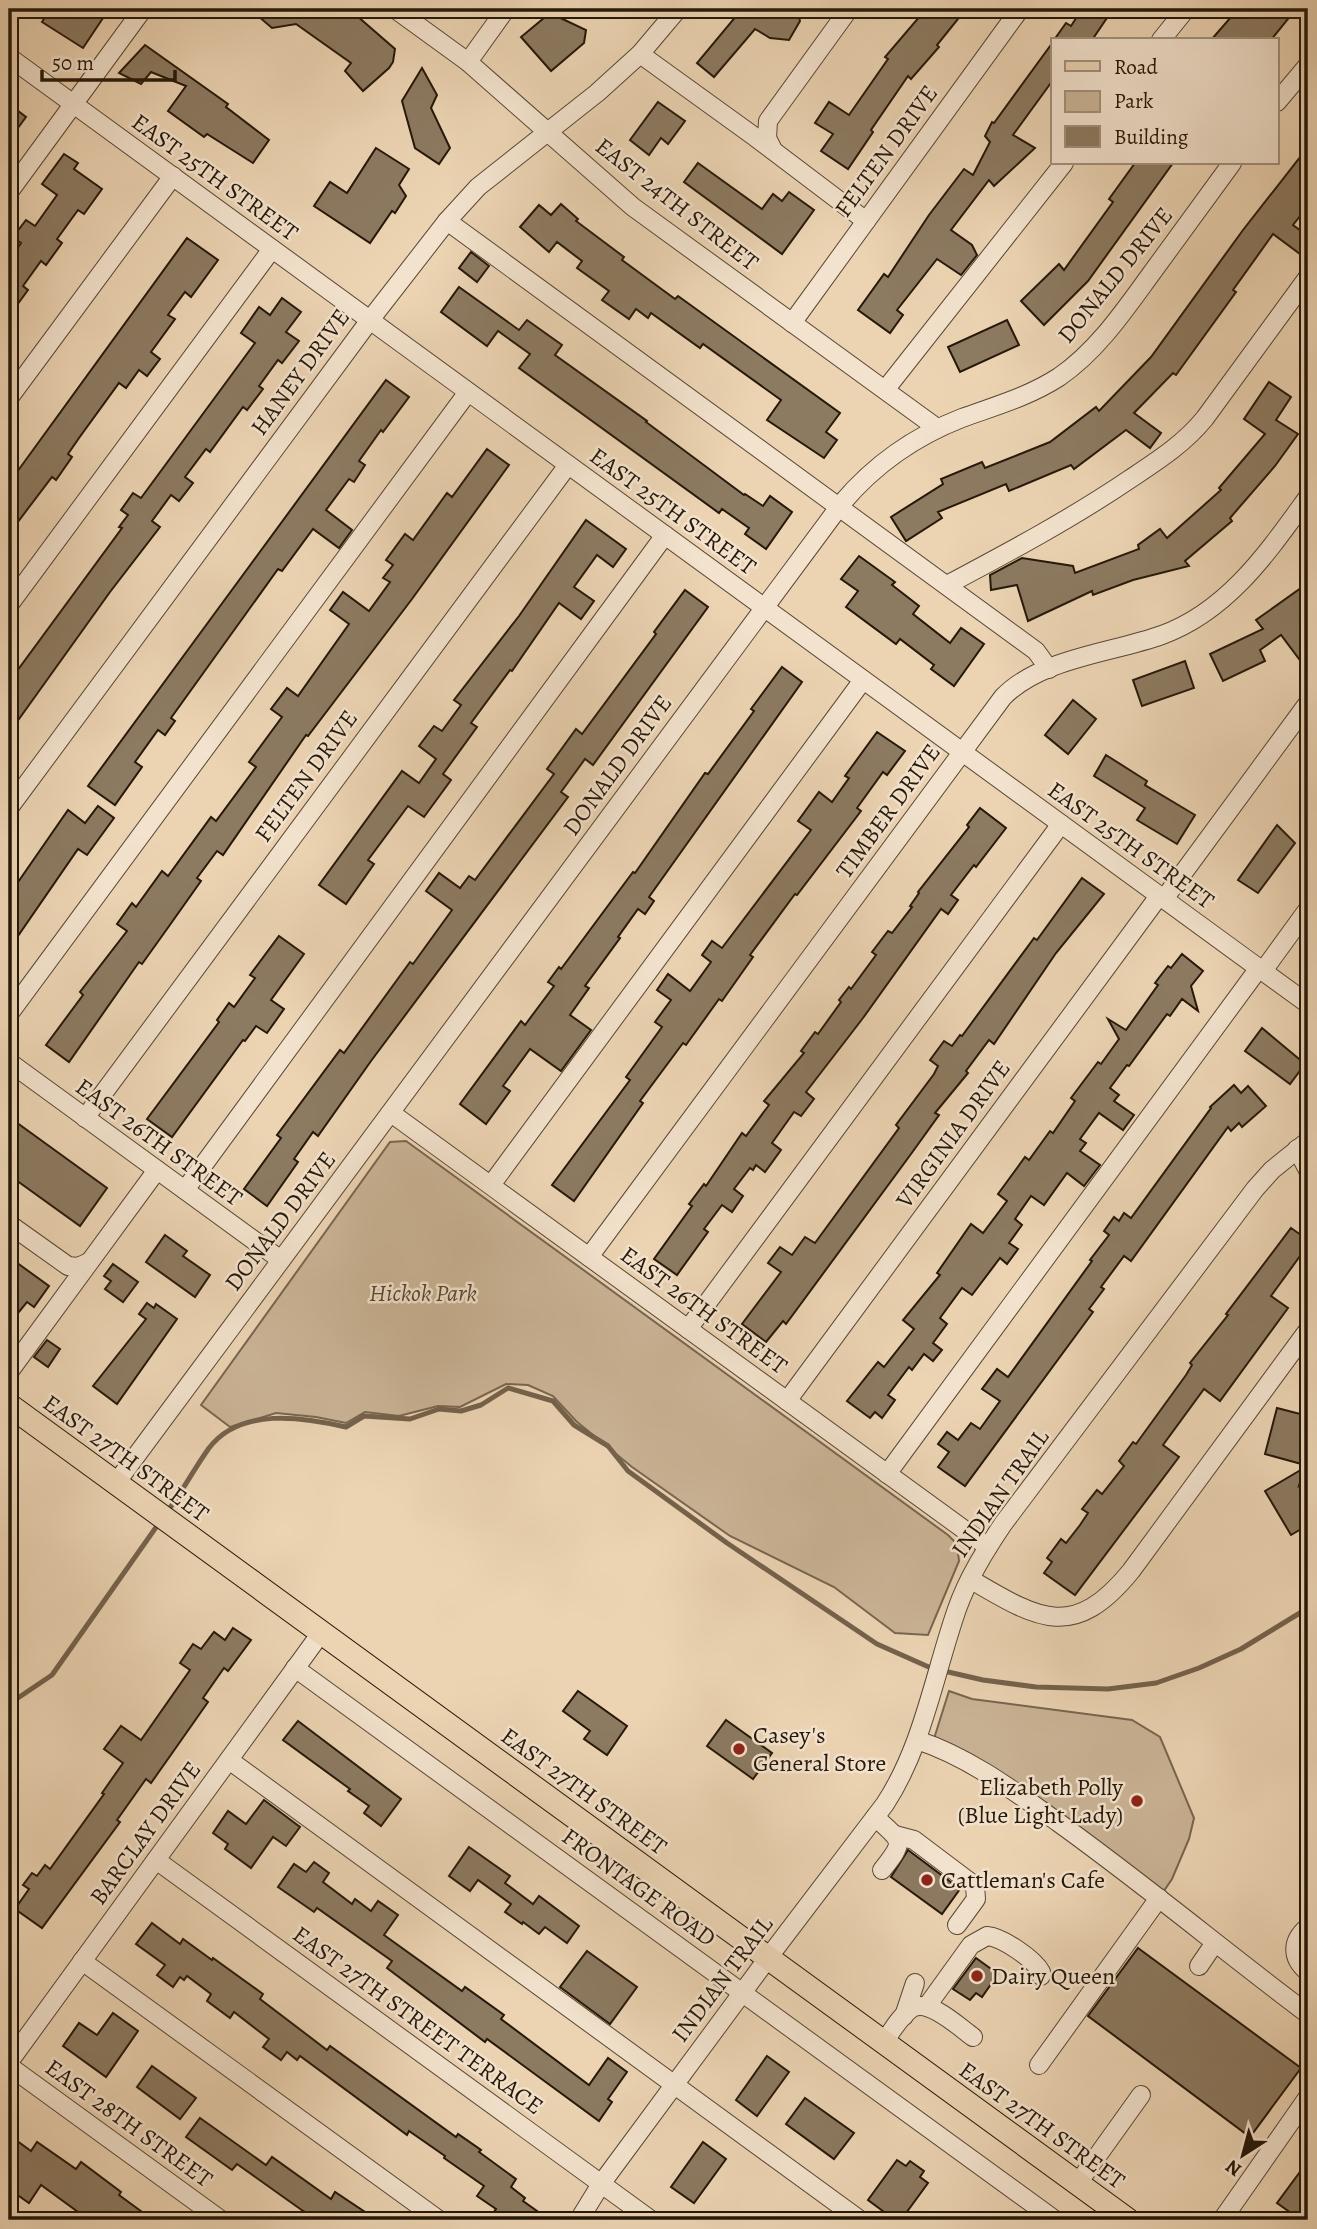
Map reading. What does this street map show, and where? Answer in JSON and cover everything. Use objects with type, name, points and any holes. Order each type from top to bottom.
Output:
[{"type":"main road","name":"EAST 27TH STREET","points":[[9,1405],[1128,2220]]},
{"type":"street","points":[[9,192],[144,9]]},
{"type":"street","name":"EAST 24TH STREET","points":[[395,9],[468,62],[633,207],[937,428]]},
{"type":"street","points":[[468,62],[506,9]]},
{"type":"street","name":"HANEY DRIVE","points":[[9,808],[370,320],[447,221],[478,187],[597,93],[640,54],[678,9]]},
{"type":"street","points":[[781,158],[769,144],[766,134],[768,121],[849,9]]},
{"type":"street","name":"FELTEN DRIVE","points":[[792,323],[1020,9]]},
{"type":"street","points":[[1163,38],[1185,9]]},
{"type":"street","points":[[640,54],[866,221]]},
{"type":"street","name":"EAST 25TH STREET","points":[[9,57],[1308,1004]]},
{"type":"street","points":[[1278,101],[1308,65]]},
{"type":"street","points":[[732,122],[752,127],[768,121]]},
{"type":"street","points":[[885,390],[1063,164]]},
{"type":"street","name":"DONALD DRIVE","points":[[116,1483],[859,482],[894,452],[937,428],[995,408],[1038,389],[1080,360],[1121,314],[1231,164]]},
{"type":"street","points":[[9,398],[173,176]]},
{"type":"street","points":[[447,221],[1036,651],[1049,669]]},
{"type":"street","points":[[9,605],[272,249]]},
{"type":"street","points":[[947,586],[1077,514],[1188,437],[1205,418],[1308,277]]},
{"type":"street","points":[[9,1014],[468,392]]},
{"type":"street","name":"FELTEN DRIVE","points":[[85,1118],[568,464]]},
{"type":"street","name":"TIMBER DRIVE","points":[[589,1257],[962,752],[1013,687],[1049,669],[1164,634],[1192,619],[1230,593],[1254,570],[1308,497]]},
{"type":"street","points":[[185,1190],[665,536]]},
{"type":"street","points":[[491,1185],[863,680]]},
{"type":"street","name":"VIRGINIA DRIVE","points":[[787,1401],[1308,703]]},
{"type":"street","points":[[688,1329],[1061,824]]},
{"type":"street","points":[[887,1474],[1308,909]]},
{"type":"street","name":"EAST 26TH STREET","points":[[9,1062],[281,1261]]},
{"type":"street","name":"EAST 26TH STREET","points":[[391,1112],[988,1547]]},
{"type":"street","points":[[1303,1145],[1308,1170]]},
{"type":"street","name":"INDIAN TRAIL","points":[[579,2220],[601,2184],[875,1817],[901,1778],[917,1740],[950,1632],[970,1579],[988,1547],[1255,1189],[1272,1170],[1303,1145]]},
{"type":"street","points":[[9,1372],[157,1170]]},
{"type":"street","points":[[9,1224],[68,1266],[78,1267],[89,1262]]},
{"type":"street","points":[[41,1248],[62,1271],[63,1297]]},
{"type":"street","points":[[970,1579],[1024,1610],[1038,1615],[1064,1617],[1086,1612],[1096,1606],[1131,1571],[1308,1330]]},
{"type":"street","name":"BARCLAY DRIVE","points":[[9,2064],[321,1633]]},
{"type":"street","name":"FRONTAGE ROAD","points":[[295,1668],[1055,2220]]},
{"type":"street","points":[[917,1740],[943,1749],[1012,1790],[1159,1898],[1214,1944],[1308,2014]]},
{"type":"street","points":[[229,1760],[860,2220]]},
{"type":"street","points":[[875,1817],[895,1835],[899,1843],[898,1850],[882,1871]]},
{"type":"street","points":[[895,1835],[914,1840],[975,1886],[976,1899],[957,1925]]},
{"type":"street","name":"EAST 27TH STREET TERRACE","points":[[156,1860],[651,2220]]},
{"type":"street","points":[[1039,2065],[1159,1898]]},
{"type":"street","points":[[1308,1927],[1295,1944],[1294,1954],[1298,1963],[1308,1972]]},
{"type":"street","points":[[927,2006],[971,1945],[982,1937],[1000,1939],[1036,1965],[1041,1976]]},
{"type":"street","points":[[1199,1966],[1214,1944]]},
{"type":"street","points":[[82,1961],[439,2220]]},
{"type":"street","points":[[904,2016],[915,1983]]},
{"type":"street","points":[[884,2042],[914,2007],[927,2006],[973,2037]]},
{"type":"street","name":"EAST 28TH STREET","points":[[9,2064],[221,2220]]},
{"type":"street","points":[[1078,2183],[1141,2095]]},
{"type":"street","points":[[1222,2220],[1308,2097]]},
{"type":"green space","name":"Hickok Park","points":[[406,1141],[948,1535],[957,1544],[959,1561],[928,1635],[895,1633],[834,1587],[730,1536],[632,1467],[576,1421],[553,1396],[528,1385],[506,1384],[460,1407],[438,1406],[399,1416],[365,1412],[346,1423],[276,1413],[230,1427],[201,1405],[390,1142]]},
{"type":"green space","points":[[949,1691],[972,1699],[1132,1720],[1160,1737],[1194,1818],[1189,1839],[1172,1879],[1159,1898],[932,1745]]},
{"type":"building","points":[[50,9],[109,9],[83,48],[42,22]]},
{"type":"building","points":[[250,9],[349,9],[395,49],[393,62],[363,91],[345,71],[351,63],[296,24],[272,28]]},
{"type":"building","points":[[742,9],[797,9],[800,21],[789,40],[770,38],[755,29],[714,77],[697,63]]},
{"type":"building","points":[[926,9],[966,9],[937,45],[939,47],[911,79],[908,76],[848,169],[821,151],[833,134],[815,123],[829,102],[849,115],[888,59],[885,57]]},
{"type":"building","points":[[1082,9],[1113,9],[1093,38],[1055,38],[1066,23],[1071,26]]},
{"type":"building","points":[[1238,9],[1296,9],[1273,38],[1213,38]]},
{"type":"building","points":[[550,13],[586,30],[584,43],[551,71],[521,37]]},
{"type":"building","points":[[145,45],[228,104],[226,107],[269,140],[253,163],[207,134],[204,137],[168,111],[186,86],[151,72],[141,84],[119,73]]},
{"type":"building","points":[[1051,45],[1051,83],[1013,135],[1035,148],[994,186],[989,180],[951,230],[972,245],[977,255],[961,275],[937,259],[897,310],[903,315],[890,333],[858,310],[884,274],[888,277],[929,215],[964,169],[973,175],[990,142],[985,136],[992,122],[994,123]]},
{"type":"building","points":[[422,68],[437,95],[431,108],[450,148],[439,164],[415,148],[402,101]]},
{"type":"building","points":[[658,102],[685,121],[668,144],[661,138],[649,155],[630,140]]},
{"type":"building","points":[[9,104],[26,117],[9,140]]},
{"type":"building","points":[[1308,147],[1308,206],[1293,225],[1308,236],[1308,260],[1273,234],[1233,290],[1236,292],[1176,375],[1173,373],[1134,413],[1161,433],[1150,448],[1126,430],[1074,469],[1071,465],[1009,491],[1006,484],[938,512],[942,518],[906,541],[891,517],[943,484],[941,479],[982,462],[985,468],[1050,442],[1096,407],[1099,411],[1151,357],[1243,230]]},
{"type":"building","points":[[376,148],[409,169],[399,185],[406,196],[370,243],[314,206],[330,182],[347,193]]},
{"type":"building","points":[[64,154],[78,163],[74,169],[102,189],[84,214],[78,210],[57,239],[62,243],[46,265],[41,261],[23,286],[28,290],[9,316],[9,261],[21,243],[13,237],[26,220],[35,226],[57,195],[42,184]]},
{"type":"building","points":[[698,163],[762,209],[773,194],[782,201],[789,192],[814,210],[782,254],[684,182]]},
{"type":"building","points":[[1134,164],[1172,164],[1088,281],[1044,325],[1021,301],[1059,264],[1064,270],[1113,202],[1109,199]]},
{"type":"building","points":[[561,204],[578,219],[576,221],[624,257],[622,260],[675,299],[678,296],[840,413],[826,432],[837,440],[824,458],[767,420],[781,400],[703,344],[700,348],[651,313],[648,318],[636,309],[629,319],[602,300],[609,291],[577,268],[582,261],[557,242],[549,252],[520,227],[539,205],[551,215]]},
{"type":"building","points":[[187,238],[218,260],[191,297],[185,292],[168,315],[175,319],[151,352],[160,359],[147,376],[139,370],[126,388],[119,383],[68,454],[72,457],[56,480],[52,477],[17,523],[9,517],[9,483]]},
{"type":"building","points":[[471,252],[489,266],[477,282],[459,268]]},
{"type":"building","points":[[459,287],[519,330],[527,320],[562,345],[555,355],[744,495],[763,506],[770,496],[792,512],[766,549],[745,534],[749,528],[722,509],[719,513],[519,368],[530,354],[498,331],[487,346],[441,312]]},
{"type":"building","points":[[282,298],[301,312],[286,332],[299,341],[282,363],[278,360],[259,386],[263,389],[247,410],[243,407],[210,452],[206,449],[185,477],[193,483],[179,501],[171,495],[152,521],[160,527],[9,733],[9,671],[14,675],[122,528],[119,527],[128,515],[121,510],[133,493],[141,498],[255,343],[241,333],[259,307],[270,315]]},
{"type":"building","points":[[1007,320],[1019,345],[960,372],[948,347]]},
{"type":"building","points":[[386,380],[409,397],[359,461],[365,465],[354,482],[349,479],[326,510],[352,530],[339,548],[313,529],[282,571],[278,569],[171,718],[175,721],[165,735],[158,730],[135,762],[142,767],[115,805],[88,786]]},
{"type":"building","points":[[1269,382],[1291,397],[1276,420],[1298,434],[1275,466],[1230,518],[1232,521],[1185,561],[1189,566],[1133,580],[1093,595],[1092,591],[1028,621],[1017,585],[991,590],[990,575],[1022,558],[1073,566],[1075,573],[1139,549],[1138,545],[1160,529],[1167,538],[1221,490],[1219,488],[1265,434],[1244,419]]},
{"type":"building","points":[[487,449],[509,465],[412,599],[308,736],[306,735],[223,855],[217,851],[197,878],[201,881],[142,964],[139,962],[69,1062],[46,1045],[83,995],[80,992],[127,931],[117,924],[132,903],[136,907],[162,871],[168,876],[211,817],[216,821],[256,767],[249,762],[282,717],[271,709],[287,688],[298,696],[349,624],[330,610],[343,592],[369,611],[390,582],[383,578],[393,565],[386,560],[405,534],[413,540],[447,493],[452,497]]},
{"type":"building","points":[[586,520],[626,549],[613,567],[597,555],[574,587],[594,601],[581,619],[559,603],[512,671],[510,670],[471,723],[477,727],[443,774],[451,780],[424,817],[408,806],[368,860],[374,864],[346,904],[319,885],[402,771],[419,783],[436,759],[419,746],[434,726],[442,731],[461,705],[454,700],[519,616]]},
{"type":"building","points":[[859,556],[895,582],[892,585],[919,606],[913,614],[950,643],[961,628],[984,644],[954,686],[931,669],[934,665],[900,639],[896,644],[846,607],[858,591],[841,579]]},
{"type":"building","points":[[1308,583],[1308,671],[1281,635],[1260,650],[1265,661],[1223,681],[1210,654],[1263,629],[1256,620]]},
{"type":"building","points":[[685,590],[708,607],[593,765],[585,759],[561,792],[568,797],[318,1136],[313,1132],[294,1159],[298,1162],[267,1206],[244,1189],[281,1138],[277,1135],[340,1050],[344,1053],[410,962],[413,964],[452,910],[426,891],[439,873],[460,888],[469,876],[475,880],[554,774],[547,769],[576,729],[582,734]]},
{"type":"building","points":[[1185,661],[1194,688],[1142,706],[1133,680]]},
{"type":"building","points":[[782,667],[802,682],[649,897],[654,901],[645,914],[638,909],[585,986],[589,988],[570,1015],[591,1030],[561,1071],[530,1049],[503,1086],[510,1091],[486,1124],[460,1104],[521,1021],[525,1025],[554,986],[548,982],[559,967],[561,969],[633,872],[635,873],[705,773],[708,774],[754,711],[751,709]]},
{"type":"building","points":[[1073,700],[1096,719],[1068,754],[1045,735]]},
{"type":"building","points":[[877,732],[905,751],[887,775],[883,772],[857,808],[861,811],[750,955],[753,957],[722,1001],[719,999],[640,1101],[643,1103],[574,1201],[552,1185],[630,1080],[626,1077],[662,1027],[655,1022],[671,1000],[657,990],[668,974],[690,991],[711,962],[702,955],[712,941],[722,948],[811,830],[798,821],[819,792],[832,802],[849,778],[845,776]]},
{"type":"building","points":[[1106,755],[1147,781],[1145,785],[1195,815],[1177,844],[1137,820],[1145,808],[1094,776]]},
{"type":"building","points":[[98,806],[114,818],[87,855],[78,849],[9,949],[9,890],[14,883],[16,885],[68,810],[85,823]]},
{"type":"building","points":[[980,808],[1006,828],[951,895],[958,900],[948,914],[941,909],[806,1092],[814,1099],[801,1116],[794,1112],[772,1143],[781,1150],[765,1172],[756,1165],[753,1170],[750,1168],[734,1189],[743,1196],[732,1212],[722,1205],[704,1229],[708,1232],[677,1275],[654,1259],[692,1206],[689,1204],[704,1184],[706,1186],[742,1133],[746,1136],[769,1105],[764,1101],[804,1053],[801,1051],[815,1032],[818,1034],[841,1002],[839,1000],[849,987],[851,989],[876,955],[872,952],[888,931],[892,933],[912,907],[910,906],[918,892],[969,827],[967,825]]},
{"type":"building","points":[[1277,825],[1295,843],[1258,893],[1238,880]]},
{"type":"building","points":[[1082,878],[1104,894],[1056,953],[994,1044],[989,1040],[966,1071],[968,1073],[935,1113],[939,1115],[786,1324],[783,1321],[766,1342],[742,1324],[781,1272],[768,1263],[780,1247],[792,1255],[805,1237],[815,1243],[899,1128],[896,1125],[934,1074],[938,1066],[930,1060],[944,1041],[952,1046],[960,1035],[962,1036]]},
{"type":"building","points":[[279,936],[304,954],[271,1000],[284,1009],[267,1033],[256,1026],[245,1041],[243,1040],[172,1137],[147,1119],[219,1022],[217,1020],[229,1003],[234,1007],[255,978],[250,975]]},
{"type":"building","points":[[1182,954],[1203,971],[1191,986],[1198,1011],[1182,999],[1170,1016],[1167,1014],[1110,1088],[1119,1095],[1114,1101],[1134,1115],[1123,1130],[1099,1113],[1080,1139],[1086,1143],[1080,1151],[1100,1165],[1084,1186],[1067,1173],[1044,1205],[1031,1196],[1015,1219],[1022,1225],[1009,1243],[1018,1249],[1007,1264],[1000,1258],[972,1295],[962,1288],[940,1318],[947,1324],[933,1343],[942,1350],[933,1361],[924,1354],[912,1370],[909,1367],[888,1395],[895,1400],[882,1418],[875,1412],[870,1418],[847,1401],[878,1362],[884,1367],[914,1329],[903,1320],[940,1275],[937,1273],[971,1224],[983,1233],[1007,1201],[998,1194],[1025,1157],[1029,1160],[1050,1131],[1053,1133],[1075,1101],[1071,1098],[1119,1039],[1108,1019],[1126,1030],[1158,985],[1155,983]]},
{"type":"building","points":[[1262,1028],[1305,1064],[1290,1084],[1245,1051]]},
{"type":"building","points":[[1234,1085],[1241,1093],[1248,1086],[1266,1106],[1242,1127],[1239,1123],[1231,1131],[1228,1127],[1131,1261],[1124,1256],[1101,1287],[1104,1289],[1089,1309],[1093,1312],[965,1486],[938,1467],[949,1452],[938,1444],[947,1432],[958,1440],[971,1423],[980,1429],[1000,1401],[982,1389],[997,1369],[1008,1377],[1092,1261],[1090,1260],[1109,1235],[1104,1231],[1114,1217],[1119,1221],[1124,1213],[1131,1218],[1210,1107]]},
{"type":"building","points":[[9,1117],[107,1188],[80,1226],[9,1175]]},
{"type":"building","points":[[1291,1228],[1308,1240],[1308,1245],[1271,1296],[1288,1308],[1220,1401],[1204,1389],[1163,1445],[1179,1457],[1075,1595],[1044,1573],[1052,1562],[1047,1558],[1061,1539],[1066,1543],[1080,1525],[1088,1513],[1082,1509],[1097,1490],[1102,1494],[1124,1466],[1119,1461],[1133,1442],[1136,1444],[1186,1375],[1192,1365],[1190,1363]]},
{"type":"building","points":[[165,1235],[187,1251],[183,1256],[210,1275],[195,1297],[146,1262]]},
{"type":"building","points":[[9,1257],[49,1286],[34,1307],[27,1302],[18,1313],[9,1306]]},
{"type":"building","points":[[113,1264],[138,1282],[123,1302],[105,1289],[111,1281],[104,1276]]},
{"type":"building","points":[[147,1303],[154,1308],[156,1304],[177,1319],[117,1404],[93,1386],[146,1319],[139,1314]]},
{"type":"building","points":[[47,1340],[60,1349],[48,1367],[34,1357]]},
{"type":"building","points":[[1277,1408],[1308,1416],[1308,1452],[1305,1465],[1265,1454]]},
{"type":"building","points":[[1304,1468],[1299,1486],[1308,1481],[1308,1525],[1291,1535],[1265,1491]]},
{"type":"building","points":[[233,1628],[251,1640],[228,1671],[224,1668],[203,1698],[208,1702],[151,1783],[146,1779],[117,1820],[120,1822],[42,1928],[15,1909],[29,1889],[23,1885],[32,1873],[37,1876],[45,1865],[50,1869],[123,1763],[104,1749],[121,1726],[141,1740],[190,1670],[180,1663],[193,1644],[201,1649],[214,1632],[225,1640]]},
{"type":"building","points":[[578,1691],[627,1726],[607,1755],[584,1739],[590,1731],[563,1711]]},
{"type":"building","name":"Casey's General Store","points":[[726,1720],[772,1753],[753,1779],[707,1746]]},
{"type":"building","points":[[298,1721],[401,1799],[381,1826],[364,1813],[369,1806],[348,1791],[350,1789],[283,1740]]},
{"type":"building","points":[[264,1800],[300,1827],[286,1846],[273,1837],[251,1868],[225,1849],[228,1844],[213,1833],[228,1811],[246,1824]]},
{"type":"building","points":[[469,1847],[510,1876],[505,1883],[533,1904],[539,1896],[579,1926],[567,1943],[545,1927],[539,1934],[505,1912],[511,1904],[478,1880],[470,1891],[449,1876]]},
{"type":"building","name":"Cattleman's Cafe","points":[[908,1850],[960,1889],[942,1914],[891,1877]]},
{"type":"building","points":[[314,1862],[329,1873],[323,1882],[352,1904],[355,1899],[371,1911],[378,1901],[398,1915],[384,1935],[462,1991],[465,1987],[504,2015],[501,2019],[589,2085],[608,2058],[627,2072],[608,2099],[612,2102],[599,2121],[487,2039],[485,2042],[387,1968],[392,1961],[317,1908],[314,1912],[278,1887],[294,1864],[306,1872]]},
{"type":"building","points":[[152,1923],[180,1944],[183,1939],[212,1960],[213,1958],[263,1994],[260,1999],[327,2050],[330,2046],[456,2137],[458,2134],[481,2150],[479,2152],[516,2179],[511,2187],[525,2198],[523,2201],[537,2211],[531,2220],[488,2220],[496,2209],[477,2196],[484,2186],[444,2158],[445,2156],[409,2131],[407,2135],[300,2056],[297,2060],[287,2052],[281,2060],[263,2047],[269,2039],[234,2012],[230,2018],[207,2001],[211,1994],[187,1976],[184,1980],[180,1977],[173,1987],[157,1975],[165,1965],[136,1944]]},
{"type":"building","points":[[1138,1948],[1301,2068],[1250,2137],[1088,2016]]},
{"type":"building","points":[[587,1951],[637,1987],[610,2024],[560,1987]]},
{"type":"building","name":"Dairy Queen","points":[[976,1958],[998,1974],[982,1997],[976,1993],[970,2000],[953,1989]]},
{"type":"building","points":[[113,2013],[138,2031],[106,2077],[63,2046],[79,2023],[97,2035]]},
{"type":"building","points":[[767,2056],[789,2072],[757,2116],[736,2100]]},
{"type":"building","points":[[152,2066],[196,2098],[180,2119],[137,2087]]},
{"type":"building","points":[[805,2098],[854,2133],[834,2159],[786,2124]]},
{"type":"building","points":[[200,2118],[266,2165],[272,2157],[331,2199],[335,2192],[377,2220],[321,2220],[303,2211],[237,2164],[232,2170],[186,2137]]},
{"type":"building","points":[[9,2135],[31,2151],[37,2142],[76,2169],[81,2162],[153,2220],[89,2220],[41,2185],[29,2203],[9,2189]]},
{"type":"building","points":[[703,2142],[726,2159],[694,2203],[671,2187]]},
{"type":"building","points":[[897,2160],[906,2166],[910,2161],[924,2171],[920,2177],[928,2183],[901,2220],[895,2220],[868,2200]]},
{"type":"building","points":[[1308,2161],[1308,2220],[1301,2220],[1277,2203]]},
{"type":"waterway","points":[[167,1512],[209,1448],[222,1435],[237,1426],[273,1418],[311,1420],[346,1427],[364,1416],[410,1419],[439,1409],[461,1411],[481,1405],[508,1388],[553,1401],[574,1425],[608,1446],[628,1471],[727,1543],[877,1644],[931,1668],[983,1680],[1036,1687],[1108,1689],[1156,1683],[1241,1649],[1308,1608]]},
{"type":"waterway","points":[[9,1704],[52,1675],[159,1523]]},
{"type":"place","name":"Casey's General Store","points":[[739,1749]]},
{"type":"place","name":"Elizabeth Polly (Blue Light Lady)","points":[[1137,1801]]},
{"type":"place","name":"Cattleman's Cafe","points":[[927,1880]]},
{"type":"place","name":"Dairy Queen","points":[[977,1976]]}]
